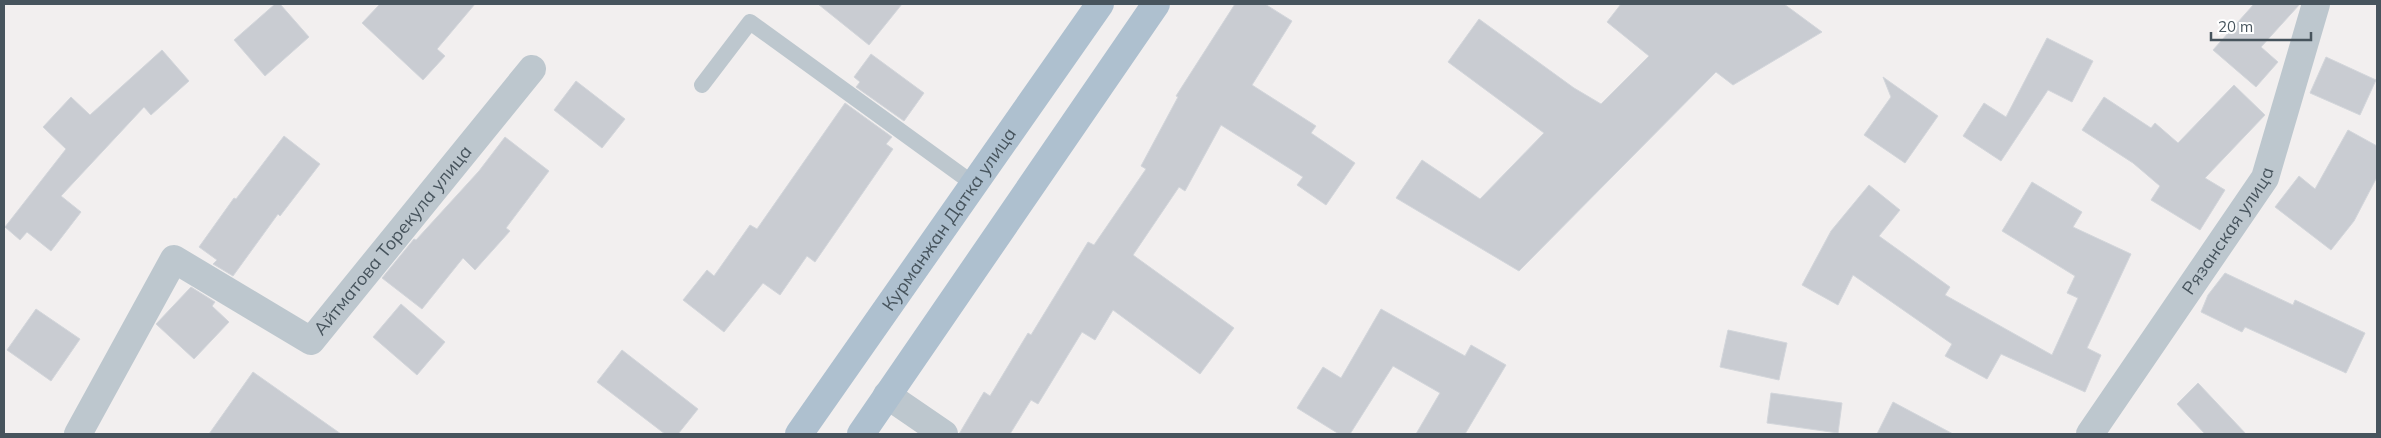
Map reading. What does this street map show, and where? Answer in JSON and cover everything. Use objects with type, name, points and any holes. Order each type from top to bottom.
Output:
[{"type":"main road","name":"Курманжан Датка улица","points":[[799,434],[1100,4]]},
{"type":"main road","points":[[861,434],[1156,4]]},
{"type":"street","name":"Рязанская улица","points":[[2090,434],[2265,178],[2316,4]]},
{"type":"street","name":"Айтматова Торекула улица","points":[[78,434],[174,258],[311,342],[532,69]]},
{"type":"street","points":[[887,396],[944,434]]},
{"type":"lane","points":[[702,85],[750,22],[975,185]]},
{"type":"building","points":[[275,4],[280,4],[309,37],[265,76],[234,40]]},
{"type":"building","points":[[380,4],[475,4],[437,49],[445,56],[423,80],[362,23]]},
{"type":"building","points":[[818,4],[902,4],[869,45]]},
{"type":"building","points":[[1235,4],[1265,4],[1292,21],[1252,85],[1316,126],[1311,133],[1355,163],[1326,205],[1297,185],[1303,177],[1221,125],[1185,191],[1179,187],[1133,255],[1234,328],[1200,374],[1113,310],[1095,340],[1082,332],[1038,404],[1031,400],[1010,434],[959,434],[984,392],[990,396],[1028,333],[1031,335],[1088,242],[1094,245],[1146,169],[1141,166],[1178,97],[1176,96]]},
{"type":"building","points":[[1621,4],[1784,4],[1822,32],[1733,85],[1716,72],[1519,271],[1396,198],[1422,160],[1480,199],[1544,133],[1448,62],[1479,19],[1574,88],[1601,104],[1649,56],[1607,22]]},
{"type":"building","points":[[2254,4],[2300,4],[2261,47],[2278,62],[2256,87],[2213,50]]},
{"type":"building","points":[[2047,38],[2093,61],[2072,102],[2048,90],[2001,161],[1963,136],[1984,103],[2006,117]]},
{"type":"building","points":[[162,50],[189,81],[151,115],[144,107],[61,196],[81,212],[51,251],[27,232],[20,240],[5,227],[66,149],[43,127],[71,97],[90,115]]},
{"type":"building","points":[[871,54],[924,93],[904,121],[856,87],[860,82],[854,77]]},
{"type":"building","points":[[2326,57],[2376,80],[2360,115],[2310,93]]},
{"type":"building","points":[[1883,77],[1938,116],[1905,163],[1864,135],[1891,97]]},
{"type":"building","points":[[576,81],[625,119],[602,148],[554,110]]},
{"type":"building","points":[[2234,85],[2265,115],[2205,178],[2225,190],[2200,230],[2151,200],[2160,186],[2133,163],[2082,130],[2104,97],[2151,128],[2155,123],[2178,143]]},
{"type":"building","points":[[845,103],[892,137],[886,144],[893,149],[815,262],[807,256],[780,295],[763,283],[724,332],[683,300],[707,270],[714,276],[750,225],[757,229]]},
{"type":"building","points":[[2348,130],[2377,146],[2377,177],[2354,221],[2331,250],[2275,207],[2299,176],[2315,189]]},
{"type":"building","points":[[284,136],[320,164],[280,216],[278,214],[233,276],[213,264],[217,260],[199,247],[234,198],[236,199]]},
{"type":"building","points":[[505,137],[549,171],[506,228],[510,231],[475,270],[463,258],[422,309],[382,278],[414,239],[416,240],[479,171]]},
{"type":"building","points":[[2032,182],[2082,212],[2073,227],[2131,254],[2087,348],[2101,355],[2085,392],[2001,354],[1987,379],[1945,356],[1952,344],[1853,275],[1838,305],[1802,285],[1831,231],[1869,185],[1900,210],[1879,236],[1950,287],[1945,295],[2052,355],[2078,298],[2067,293],[2075,276],[2002,231]]},
{"type":"building","points":[[2225,273],[2293,305],[2295,300],[2365,333],[2346,373],[2245,327],[2242,332],[2201,312],[2208,295]]},
{"type":"building","points":[[191,287],[215,302],[212,306],[229,322],[194,359],[156,324]]},
{"type":"building","points":[[401,304],[445,342],[417,375],[373,337]]},
{"type":"building","points":[[36,309],[80,339],[51,381],[7,350]]},
{"type":"building","points":[[1381,309],[1465,356],[1471,345],[1506,365],[1465,434],[1416,434],[1440,393],[1393,366],[1350,434],[1339,434],[1297,408],[1323,367],[1341,378]]},
{"type":"building","points":[[1728,330],[1787,343],[1779,380],[1720,367]]},
{"type":"building","points":[[622,350],[698,409],[678,434],[665,434],[597,382]]},
{"type":"building","points":[[253,372],[341,434],[209,434]]},
{"type":"building","points":[[2198,383],[2246,434],[2205,434],[2177,404]]},
{"type":"building","points":[[1771,393],[1842,403],[1838,433],[1767,423]]},
{"type":"building","points":[[1893,402],[1953,434],[1877,434]]}]
